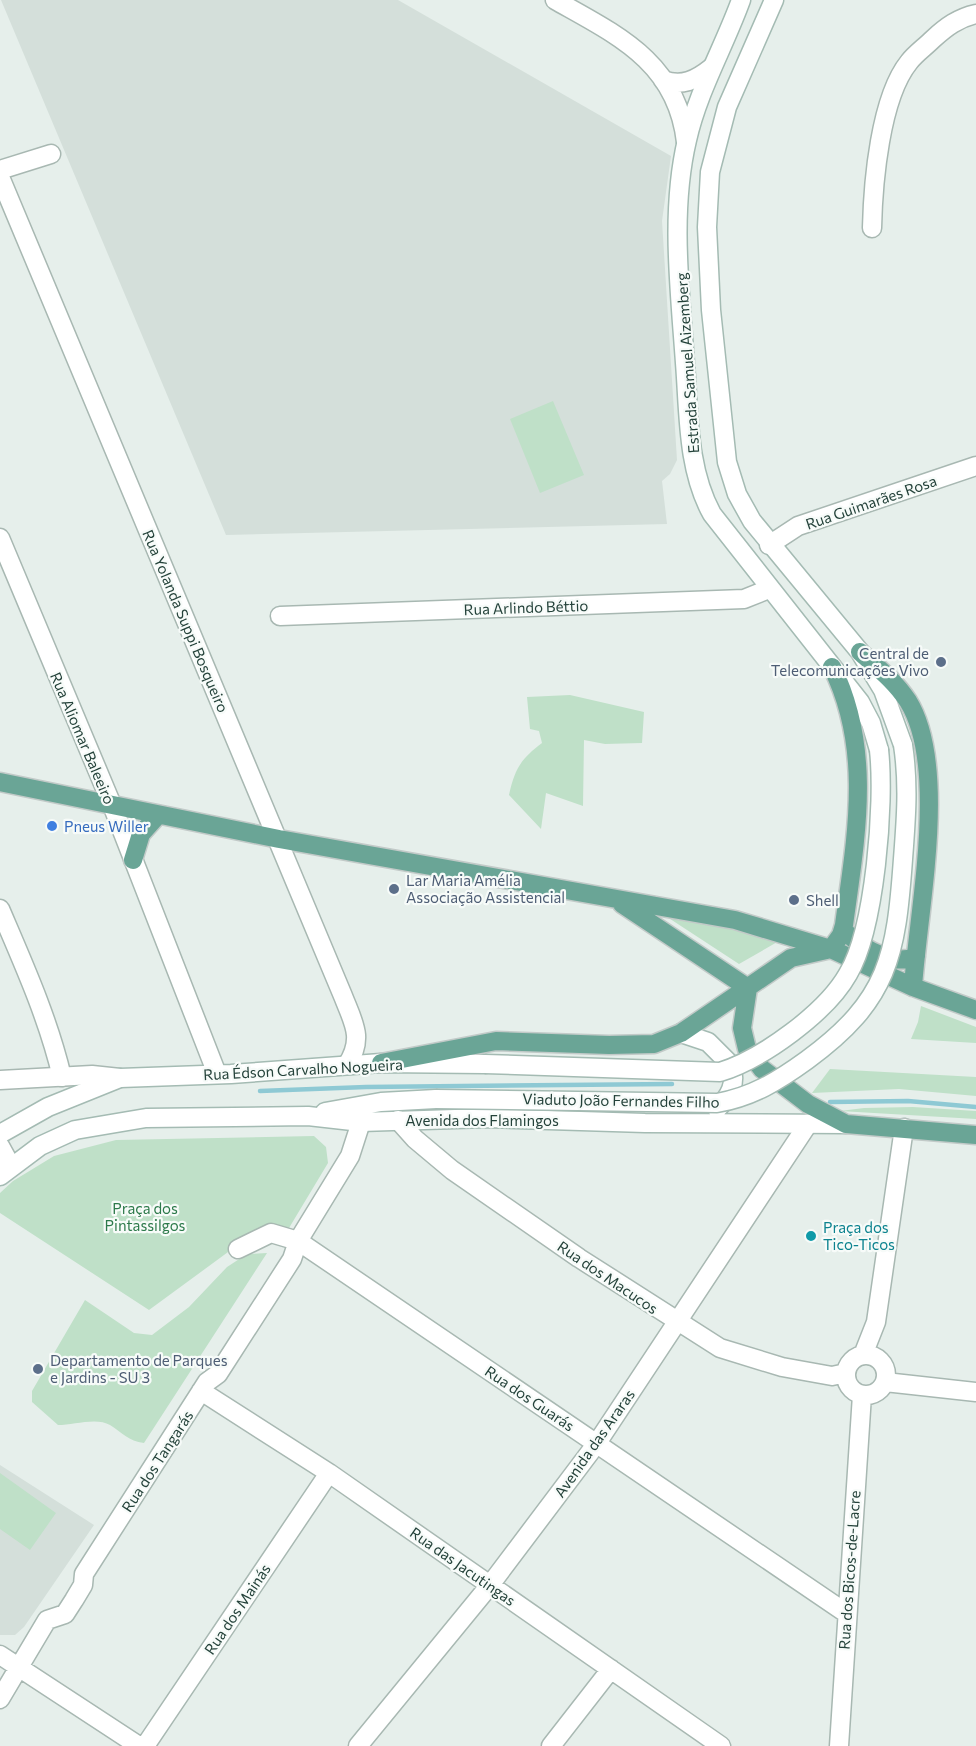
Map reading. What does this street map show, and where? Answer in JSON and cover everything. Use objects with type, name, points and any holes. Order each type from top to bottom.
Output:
[{"type":"main road","points":[[860,652],[890,679],[909,702],[925,743],[928,787],[913,987]]},
{"type":"main road","points":[[381,1063],[488,1042],[654,1044],[681,1033],[792,958],[831,949],[841,935],[844,925],[857,815],[858,758],[845,693],[832,667]]},
{"type":"main road","points":[[0,782],[279,839],[735,921],[831,949],[913,987],[976,1010]]},
{"type":"main road","points":[[133,860],[141,834],[158,815]]},
{"type":"main road","points":[[610,897],[640,914],[748,988]]},
{"type":"main road","points":[[844,925],[849,934],[862,945],[895,960],[902,961],[916,956]]},
{"type":"main road","points":[[748,988],[742,1028],[751,1055],[762,1069],[795,1095],[820,1112],[846,1124]]},
{"type":"main road","name":"Avenida dos Flamingos","points":[[846,1124],[976,1135]]},
{"type":"street","points":[[555,0],[627,41],[663,80],[677,104],[686,142]]},
{"type":"street","name":"Estrada Samuel Aizemberg","points":[[741,0],[711,68],[686,142],[678,206],[693,453],[700,488],[712,514],[867,713],[879,750]]},
{"type":"street","name":"Estrada Samuel Aizemberg","points":[[774,0],[742,69],[722,121],[710,172],[707,227],[711,310],[727,462],[736,494],[770,545],[860,652],[883,690],[903,745]]},
{"type":"street","points":[[872,228],[878,153],[890,102],[904,71],[909,62],[942,31],[960,19],[976,14]]},
{"type":"street","points":[[663,80],[679,84],[711,68]]},
{"type":"street","points":[[0,170],[51,154]]},
{"type":"street","name":"Rua Yolanda Suppi Bosqueiro","points":[[0,177],[259,798],[279,839],[354,1025],[357,1043],[347,1065]]},
{"type":"street","name":"Rua Guimarães Rosa","points":[[770,545],[798,526],[976,466]]},
{"type":"street","name":"Rua Aliomar Baleeiro","points":[[0,538],[112,805],[217,1074]]},
{"type":"street","name":"Rua Arlindo Béttio","points":[[280,616],[744,599],[769,589]]},
{"type":"street","name":"Viaduto João Fernandes Filho","points":[[308,1116],[381,1102],[436,1099],[717,1103],[758,1092],[814,1054],[863,1009],[881,981],[891,957],[899,912],[907,806],[903,745]]},
{"type":"street","name":"Viaduto João Fernandes Filho","points":[[485,1064],[720,1072],[747,1062],[794,1029],[840,987],[858,952],[869,902],[882,809],[879,750]]},
{"type":"street","points":[[0,909],[39,1000],[62,1077]]},
{"type":"street","points":[[681,1033],[698,1037],[718,1049],[731,1065],[734,1074],[728,1097],[715,1112],[691,1124]]},
{"type":"street","name":"Rua Édson Carvalho Nogueira","points":[[120,1078],[381,1063],[485,1064]]},
{"type":"street","points":[[0,1080],[92,1075],[120,1078]]},
{"type":"street","points":[[0,1134],[56,1103],[120,1078]]},
{"type":"street","name":"Avenida dos Flamingos","points":[[4,1172],[40,1146],[75,1130],[146,1118],[308,1116],[361,1122],[487,1118],[691,1124],[846,1124]]},
{"type":"street","name":"Rua dos Macucos","points":[[398,1120],[415,1139],[452,1170],[676,1322],[720,1348],[744,1357],[832,1376],[846,1373]]},
{"type":"street","name":"Rua dos Tangarás","points":[[0,1699],[47,1620],[65,1614],[83,1585],[84,1574],[201,1391],[227,1360],[292,1259],[298,1241],[344,1169],[361,1122]]},
{"type":"street","name":"Avenida das Araras","points":[[358,1746],[489,1585],[597,1443],[808,1124]]},
{"type":"street","points":[[863,1355],[882,1362],[885,1368],[885,1382],[879,1391],[862,1395],[849,1385],[846,1373],[852,1361],[863,1355],[876,1322],[904,1128]]},
{"type":"street","points":[[0,1146],[4,1172]]},
{"type":"street","name":"Rua dos Guarás","points":[[238,1249],[271,1233],[298,1241],[846,1612]]},
{"type":"street","points":[[885,1382],[976,1392]]},
{"type":"street","name":"Rua das Jacutingas","points":[[201,1391],[329,1473],[721,1746]]},
{"type":"street","name":"Rua dos Bicos-de-Lacre","points":[[839,1746],[862,1395]]},
{"type":"street","name":"Rua dos Mainás","points":[[145,1746],[329,1473]]},
{"type":"street","points":[[0,1655],[139,1746]]},
{"type":"street","points":[[550,1746],[611,1669]]},
{"type":"shaded area","points":[[1,0],[398,0],[671,156],[662,221],[677,460],[670,474],[662,481],[667,524],[226,535]]},
{"type":"shaded area","points":[[0,1465],[94,1525],[24,1627],[15,1635],[0,1635]]},
{"type":"green space","points":[[553,401],[584,475],[540,493],[510,419]]},
{"type":"green space","points":[[570,695],[644,712],[642,743],[605,744],[584,740],[583,806],[546,793],[541,829],[509,795],[520,765],[542,743],[539,731],[530,729],[527,697]]},
{"type":"green space","points":[[658,911],[730,925],[779,941],[739,964]]},
{"type":"green space","points":[[921,1006],[976,1027],[976,1043],[911,1039]]},
{"type":"green space","points":[[830,1069],[976,1077],[976,1096],[899,1089],[812,1093]]},
{"type":"green space","points":[[913,1107],[976,1111],[976,1119],[840,1111],[864,1108]]},
{"type":"green space","name":"Praça dos Pintassilgos","points":[[314,1136],[326,1147],[328,1163],[289,1228],[265,1225],[149,1310],[0,1213],[0,1193],[13,1181],[54,1156],[116,1140]]},
{"type":"green space","points":[[267,1253],[144,1443],[130,1439],[105,1423],[92,1421],[58,1425],[32,1402],[32,1391],[85,1300],[134,1333],[152,1335],[189,1307],[227,1267],[247,1254]]},
{"type":"green space","points":[[0,1473],[56,1513],[30,1550],[0,1529]]},
{"type":"waterway","points":[[260,1091],[366,1087],[672,1084]]},
{"type":"waterway","points":[[830,1102],[908,1101],[976,1107]]},
{"type":"place","name":"Central de Telecomunicações Vivo","points":[[941,662]]},
{"type":"place","name":"Pneus Willer","points":[[52,826]]},
{"type":"place","name":"Lar Maria Amélia Associação Assistencial","points":[[394,889]]},
{"type":"place","name":"Shell","points":[[794,900]]},
{"type":"place","name":"Praça dos Tico-Ticos","points":[[811,1236]]},
{"type":"place","name":"Departamento de Parques e Jardins - SU 3","points":[[38,1369]]}]
